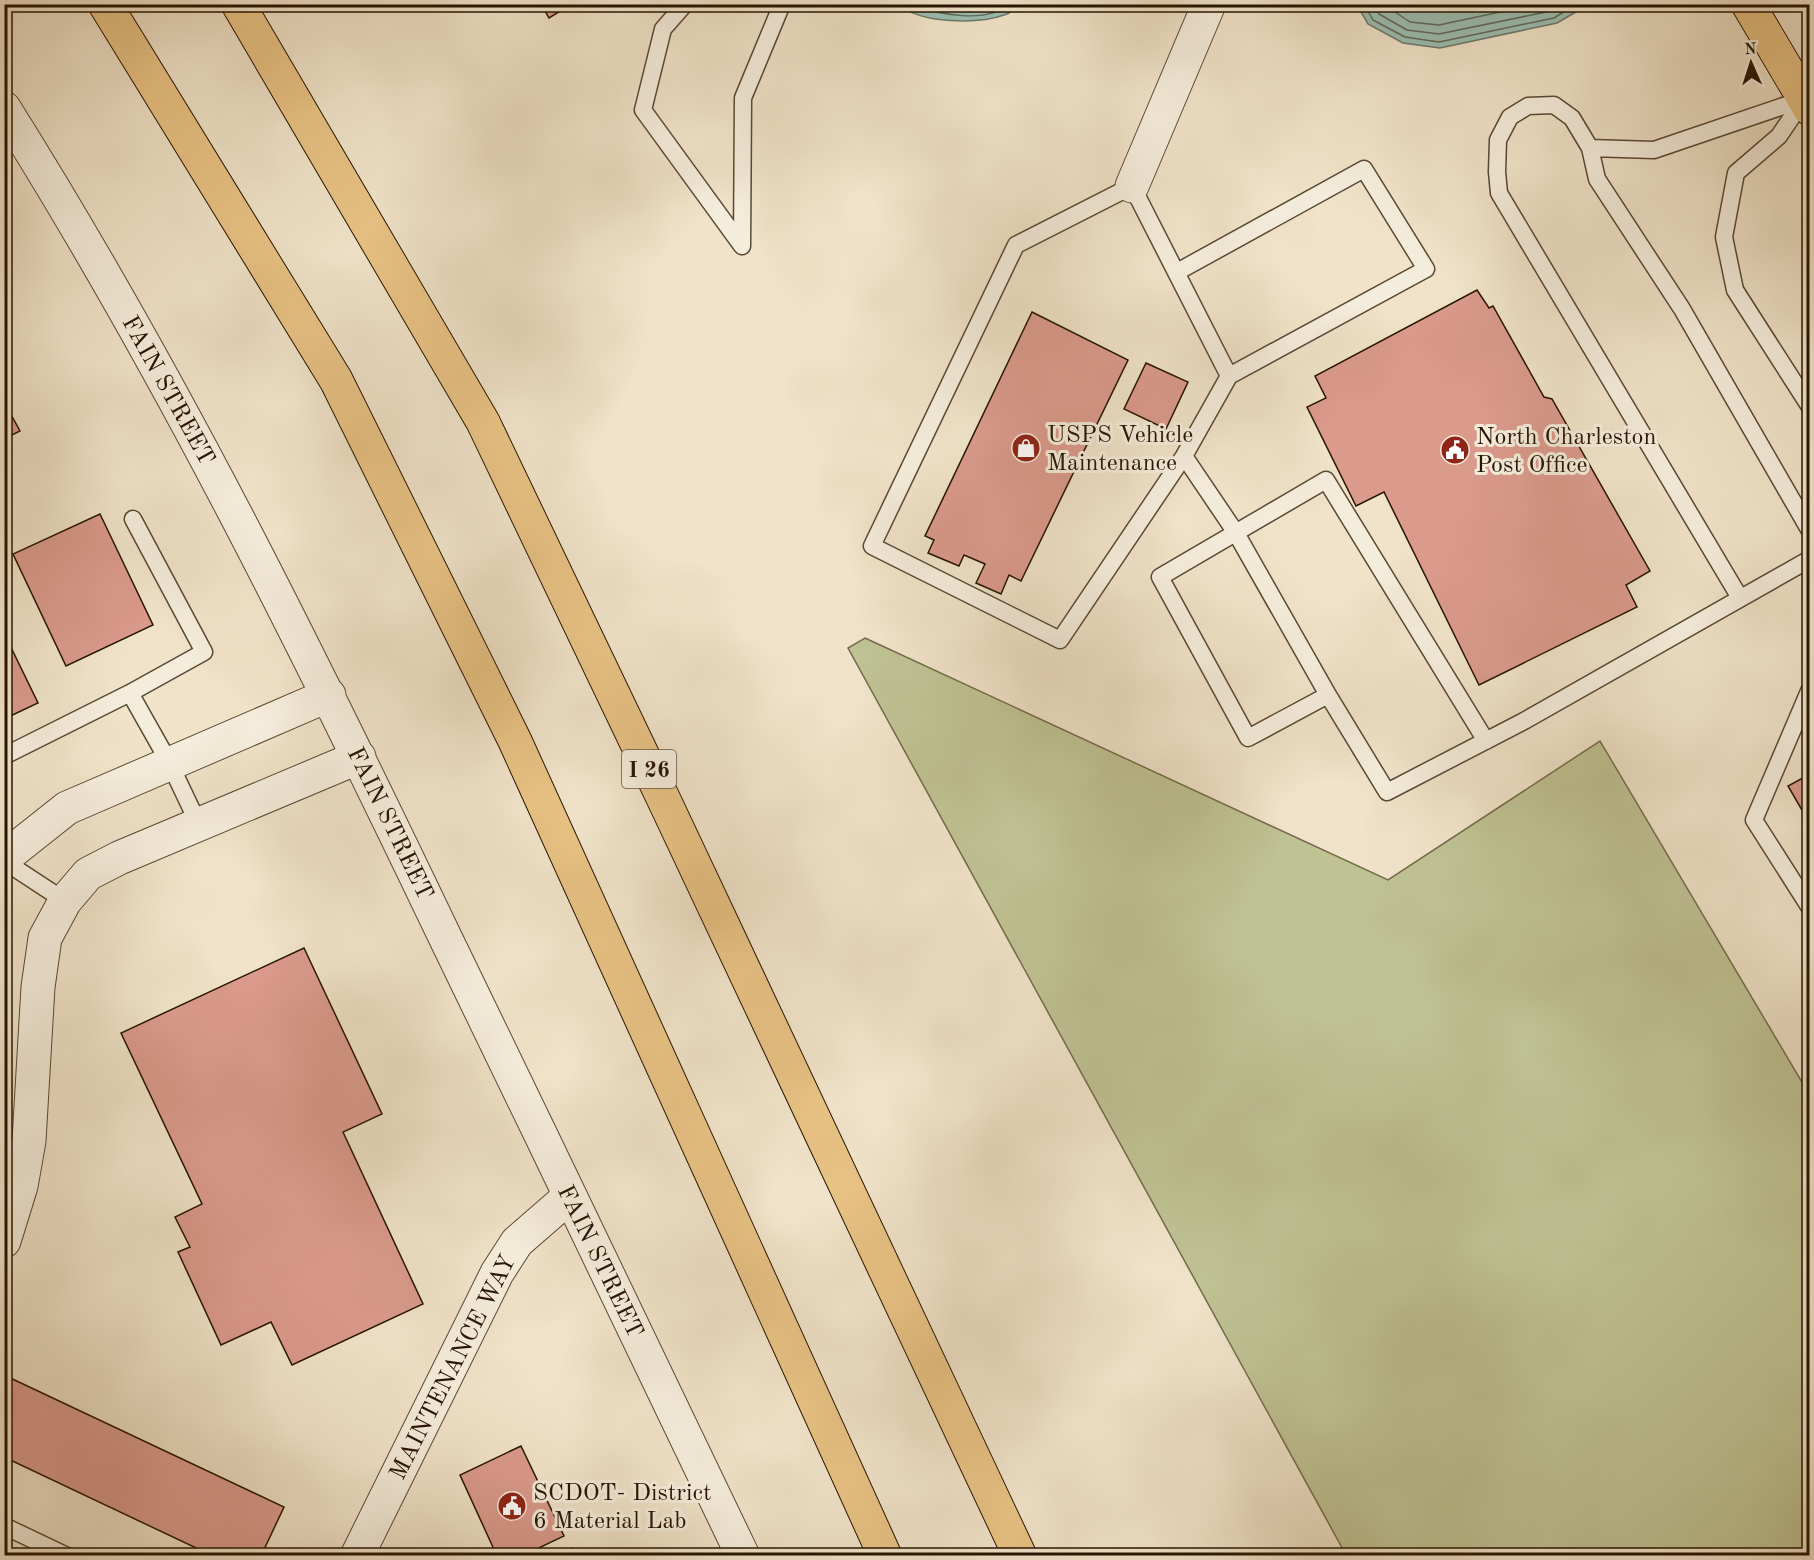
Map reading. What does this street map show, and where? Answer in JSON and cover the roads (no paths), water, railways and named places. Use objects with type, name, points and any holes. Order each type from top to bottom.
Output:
[{"type":"main road","points":[[105,4],[336,380],[515,741],[885,1556]]},
{"type":"main road","name":"I 26","points":[[238,4],[483,422],[664,800],[1020,1556]]},
{"type":"main road","points":[[1748,4],[1807,104]]},
{"type":"street","points":[[1132,186],[1209,4]]},
{"type":"street","name":"FAIN STREET","points":[[4,108],[65,204],[206,455],[329,695],[743,1556]]},
{"type":"street","points":[[4,860],[67,808],[329,695]]},
{"type":"street","points":[[4,1241],[21,1186],[29,1142],[39,987],[45,938],[65,902],[88,874],[119,858],[359,757]]},
{"type":"street","name":"MAINTENANCE WAY","points":[[357,1556],[497,1272],[518,1242],[570,1196]]},
{"type":"lane","points":[[685,4],[663,29],[643,110],[742,246],[743,98],[782,4]]},
{"type":"lane","points":[[1590,148],[1654,150],[1807,104]]},
{"type":"lane","points":[[1807,104],[1779,136],[1736,173],[1724,237],[1735,290],[1809,407]]},
{"type":"lane","points":[[1740,598],[1499,193],[1498,140],[1510,117],[1528,106],[1554,105],[1572,118],[1590,148],[1598,179],[1682,309],[1809,531]]},
{"type":"lane","points":[[1177,272],[1364,169],[1426,269],[1229,376],[1184,456],[1060,640],[872,546],[1016,245],[1132,186],[1229,376]]},
{"type":"lane","points":[[1184,456],[1236,533],[1328,695],[1387,792],[1524,722],[1809,559]]},
{"type":"lane","points":[[1328,695],[1248,738],[1160,577],[1326,480],[1486,741]]},
{"type":"lane","points":[[4,756],[130,693],[204,652],[133,519]]},
{"type":"lane","points":[[1809,689],[1754,820],[1809,908]]},
{"type":"lane","points":[[130,693],[170,764],[199,825]]},
{"type":"lane","points":[[4,860],[65,902]]},
{"type":"lane","points":[[4,1526],[68,1556]]},
{"type":"water","points":[[900,5],[1019,5],[1006,14],[993,18],[966,21],[922,16]]},
{"type":"water","points":[[1357,5],[1588,5],[1557,23],[1440,48],[1403,43],[1368,24]]},
{"type":"place","name":"USPS Vehicle Maintenance","points":[[1026,448]]},
{"type":"place","name":"North Charleston Post Office","points":[[1455,450]]},
{"type":"place","name":"SCDOT- District 6 Material Lab","points":[[512,1506]]}]
